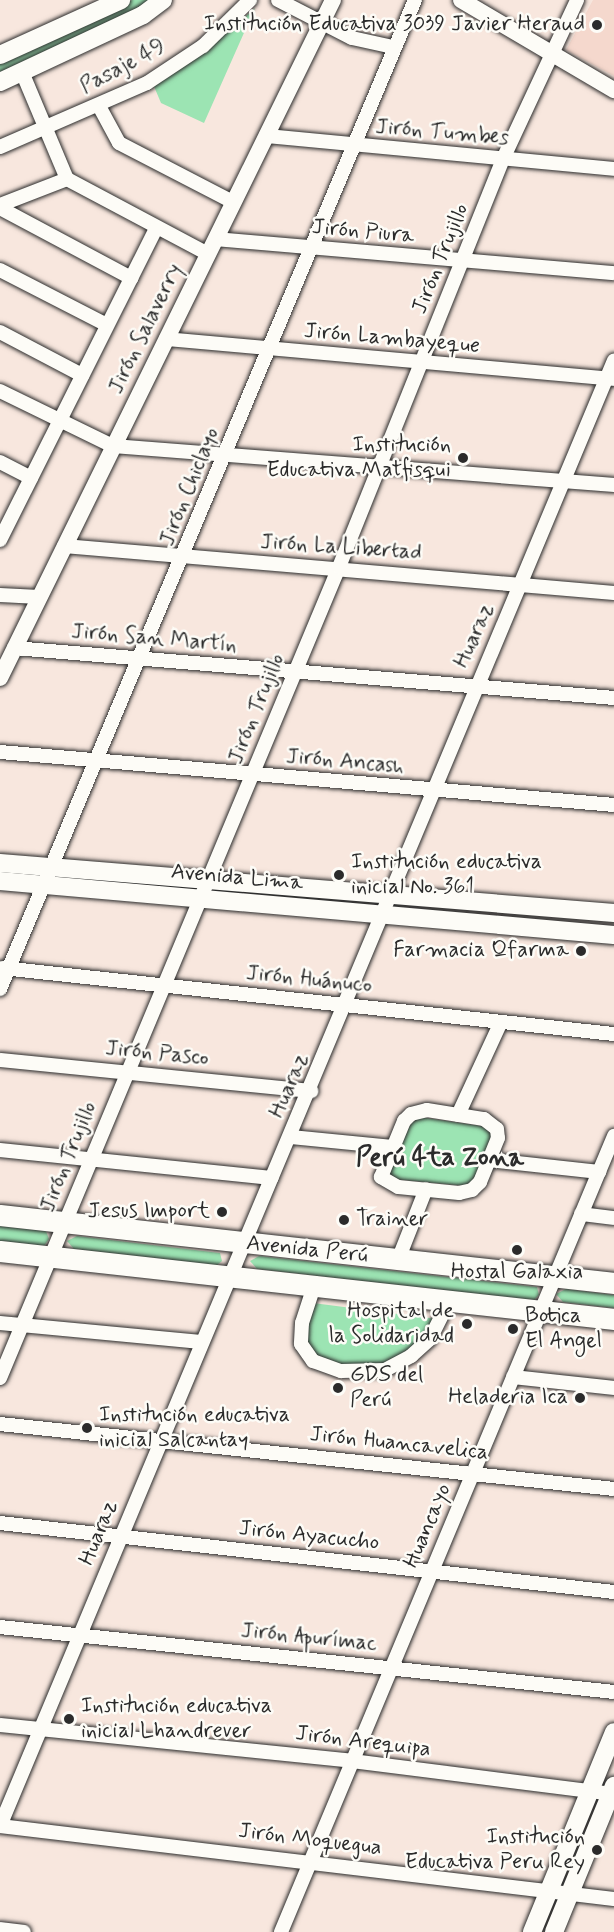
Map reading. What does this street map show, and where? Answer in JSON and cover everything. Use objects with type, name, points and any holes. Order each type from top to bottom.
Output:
[{"type":"main road","points":[[0,55],[122,0]]},
{"type":"main road","points":[[0,82],[143,15],[163,0]]},
{"type":"main road","name":"Avenida Lima","points":[[0,863],[614,913]]},
{"type":"main road","name":"Avenida Lima","points":[[0,881],[614,935]]},
{"type":"main road","name":"Avenida Perú","points":[[0,1215],[614,1283]]},
{"type":"main road","name":"Avenida Perú","points":[[0,1251],[315,1283],[614,1319]]},
{"type":"main road","points":[[532,1932],[614,1732]]},
{"type":"main road","points":[[554,1932],[613,1791]]},
{"type":"street","name":"Pasaje 49","points":[[0,147],[99,106],[147,82],[203,46],[250,0]]},
{"type":"street","points":[[278,0],[352,38],[393,47]]},
{"type":"street","name":"Jirón Salaverry","points":[[0,678],[266,136],[323,25],[333,0]]},
{"type":"street","name":"Jirón Chiclayo","points":[[0,989],[4,969],[46,885],[184,558],[393,47],[415,0]]},
{"type":"street","points":[[461,0],[549,55],[614,90]]},
{"type":"street","name":"Jirón Trujillo","points":[[0,1377],[48,1256],[66,1221],[89,1159],[339,567],[464,261],[503,159],[549,55],[577,0]]},
{"type":"street","points":[[22,72],[67,179],[208,255]]},
{"type":"street","points":[[99,106],[119,142],[234,202]]},
{"type":"street","name":"Jirón Tumbes","points":[[266,136],[354,147],[614,169]]},
{"type":"street","points":[[0,206],[67,179]]},
{"type":"street","points":[[0,206],[131,278]]},
{"type":"street","points":[[0,540],[4,522],[30,478],[156,229]]},
{"type":"street","name":"Jirón Piura","points":[[216,239],[310,249],[614,273]]},
{"type":"street","points":[[0,270],[107,325]]},
{"type":"street","points":[[0,332],[82,375]]},
{"type":"street","name":"Jirón Lambayeque","points":[[166,339],[610,379]]},
{"type":"street","name":"Huaraz","points":[[0,1826],[81,1636],[228,1274],[311,1091],[476,686],[610,379],[614,360]]},
{"type":"street","points":[[0,391],[113,446],[614,484]]},
{"type":"street","points":[[0,462],[30,478]]},
{"type":"street","name":"Jirón La Libertad","points":[[64,546],[184,558],[339,567],[614,593]]},
{"type":"street","points":[[0,595],[39,597]]},
{"type":"street","name":"Jirón San Martín","points":[[14,648],[614,698]]},
{"type":"street","name":"Jirón Ancash","points":[[0,752],[434,792],[614,805]]},
{"type":"street","name":"Jirón Huánuco","points":[[4,969],[614,1034]]},
{"type":"street","points":[[458,1115],[501,1022]]},
{"type":"street","name":"Jirón Pasco","points":[[0,1060],[311,1091]]},
{"type":"street","points":[[427,1110],[458,1115],[484,1119],[497,1129],[498,1138],[480,1182],[472,1190],[426,1190],[384,1181],[381,1173],[411,1114],[427,1110]]},
{"type":"street","name":"Huancayo","points":[[281,1932],[614,1136]]},
{"type":"street","points":[[291,1137],[393,1147]]},
{"type":"street","points":[[0,1150],[272,1178]]},
{"type":"street","points":[[489,1160],[599,1172]]},
{"type":"street","points":[[398,1260],[426,1190]]},
{"type":"street","points":[[581,1214],[614,1218]]},
{"type":"street","points":[[315,1283],[302,1323],[301,1344],[313,1361],[342,1371],[385,1370],[411,1356],[430,1339],[450,1299]]},
{"type":"street","points":[[0,1323],[201,1342]]},
{"type":"street","points":[[513,1377],[614,1388]]},
{"type":"street","name":"Jirón Huancavelica","points":[[0,1424],[614,1489]]},
{"type":"street","name":"Jirón Ayacucho","points":[[0,1523],[119,1538],[433,1569],[614,1592]]},
{"type":"street","name":"Jirón Apurímac","points":[[0,1627],[614,1692]]},
{"type":"street","name":"Jirón Arequipa","points":[[0,1725],[352,1761],[590,1791],[613,1791]]},
{"type":"street","name":"Jirón Moquegua","points":[[0,1826],[311,1860],[614,1899]]},
{"type":"street","points":[[0,1929],[24,1932]]},
{"type":"shaded area","name":"Institución Educativa 3039 Javier Heraud","points":[[593,0],[614,0],[614,76],[566,50]]},
{"type":"green space","points":[[132,0],[154,0],[0,76],[0,62]]},
{"type":"green space","points":[[255,8],[204,123],[161,103],[153,84],[208,49]]},
{"type":"green space","points":[[419,1117],[488,1127],[493,1133],[473,1181],[467,1186],[392,1179],[387,1175],[411,1123]]},
{"type":"green space","points":[[0,1226],[46,1231],[49,1239],[44,1246],[0,1241]]},
{"type":"green space","points":[[77,1236],[220,1253],[222,1261],[216,1266],[74,1249],[67,1241]]},
{"type":"green space","points":[[259,1256],[537,1287],[539,1295],[533,1301],[257,1269],[250,1261]]},
{"type":"green space","points":[[566,1289],[614,1295],[614,1308],[563,1302],[556,1294]]},
{"type":"green space","points":[[313,1303],[437,1319],[427,1337],[406,1356],[356,1372],[314,1358],[306,1345],[304,1326]]},
{"type":"place","name":"Institución Educativa 3039 Javier Heraud","points":[[597,25]]},
{"type":"place","name":"Institución Educativa Matfisqui","points":[[463,458]]},
{"type":"place","name":"Institución educativa inicial No. 361","points":[[339,875]]},
{"type":"place","name":"Farmacia Qfarma","points":[[581,951]]},
{"type":"place","name":"Jesus Import","points":[[222,1212]]},
{"type":"place","name":"Trainer","points":[[344,1220]]},
{"type":"place","name":"Hostal Galaxia","points":[[517,1250]]},
{"type":"place","name":"Hospital de la Solidaridad","points":[[467,1324]]},
{"type":"place","name":"Botica El Angel","points":[[513,1329]]},
{"type":"place","name":"GDS del Perú","points":[[338,1388]]},
{"type":"place","name":"Heladeria Ica","points":[[580,1398]]},
{"type":"place","name":"Institución educativa inicial Salcantay","points":[[87,1428]]},
{"type":"place","name":"Institución educativa inicial Lhandrever","points":[[69,1719]]},
{"type":"place","name":"Institución Educativa Peru Rey","points":[[597,1850]]},
{"type":"district","name":"Perú 4ta Zona","points":[[440,1159]]}]
